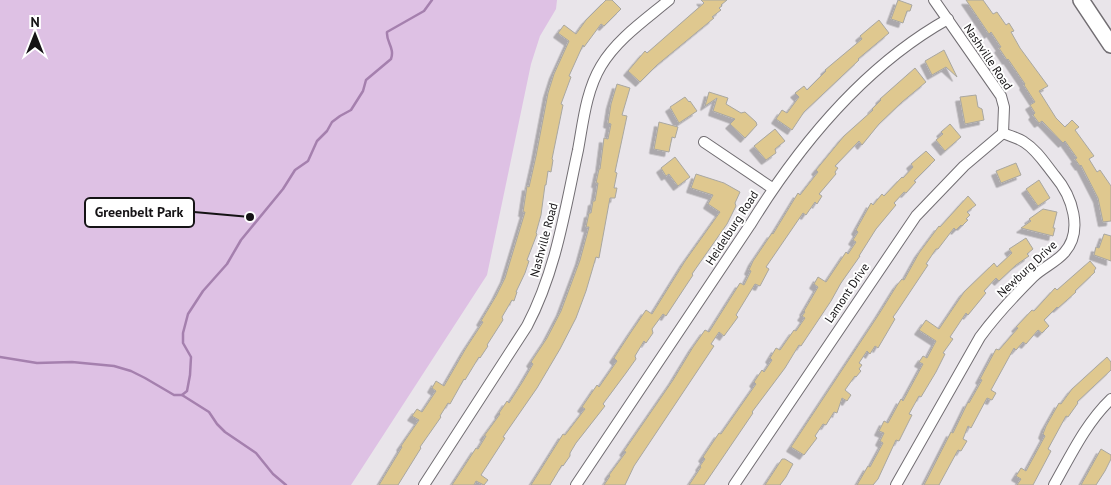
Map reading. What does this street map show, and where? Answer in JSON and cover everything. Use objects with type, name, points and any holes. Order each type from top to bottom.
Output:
[{"type":"highway","points":[[1081,0],[1111,45]]},
{"type":"street","name":"Nashville Road","points":[[424,485],[527,326],[537,306],[548,279],[557,248],[596,74],[616,46],[669,0]]},
{"type":"street","name":"Nashville Road","points":[[934,0],[1001,96],[1004,107],[1003,133]]},
{"type":"street","name":"Heidelburg Road","points":[[576,485],[750,225],[772,188],[810,139],[860,86],[902,48],[927,30],[948,19]]},
{"type":"street","name":"Lamont Drive","points":[[734,485],[916,216],[964,166],[1003,133]]},
{"type":"street","name":"Newburg Drive","points":[[896,485],[980,337],[995,317],[1035,275],[1064,253],[1072,237],[1074,210],[1070,197],[1063,185],[1024,142],[1003,133]]},
{"type":"street","points":[[704,142],[772,188]]},
{"type":"street","points":[[1054,485],[1090,422],[1111,399]]},
{"type":"shaded area","points":[[0,0],[557,0],[556,9],[540,36],[531,64],[487,275],[351,485],[0,485]]},
{"type":"building","points":[[606,0],[612,0],[621,9],[604,26],[601,24],[584,47],[583,45],[569,76],[571,77],[561,104],[563,105],[551,172],[548,171],[537,234],[514,301],[512,300],[488,346],[464,379],[450,404],[448,403],[398,485],[379,485],[401,446],[419,420],[412,416],[417,409],[422,412],[436,391],[432,388],[436,381],[444,386],[483,322],[481,321],[505,278],[525,212],[523,212],[527,186],[529,187],[548,93],[554,74],[569,41],[558,33],[564,25],[576,34],[586,20]]},
{"type":"building","points":[[701,0],[727,0],[719,8],[721,10],[712,17],[714,18],[657,65],[640,82],[628,71],[645,51],[647,53],[704,3]]},
{"type":"building","points":[[898,0],[912,5],[910,11],[907,11],[903,23],[891,19]]},
{"type":"building","points":[[966,0],[983,0],[993,14],[997,12],[1006,25],[1009,23],[1014,31],[1011,32],[1020,48],[1048,86],[1039,91],[1056,118],[1065,127],[1072,120],[1079,127],[1075,130],[1094,156],[1089,159],[1097,172],[1100,170],[1111,186],[1111,221],[1103,222],[1098,198],[1081,165],[1075,159],[1077,158],[1065,141],[1063,143],[1042,121],[1039,123],[1033,115],[1035,113],[1030,105],[1035,102],[1025,84],[999,48],[1001,47],[991,32],[989,34]]},
{"type":"building","points":[[879,20],[889,33],[858,59],[804,112],[792,130],[776,119],[782,110],[787,113],[799,97],[795,93],[804,86],[807,90],[825,70],[862,39],[860,36]]},
{"type":"building","points":[[944,50],[957,77],[946,67],[932,75],[925,61]]},
{"type":"building","points":[[915,68],[926,82],[879,124],[862,145],[859,141],[835,166],[838,168],[835,172],[836,174],[819,194],[822,196],[817,204],[815,202],[806,215],[803,213],[766,267],[769,269],[760,286],[755,284],[736,315],[738,317],[724,336],[719,332],[711,344],[714,346],[634,466],[625,485],[604,485],[626,452],[624,451],[673,380],[693,347],[705,330],[709,332],[740,283],[744,285],[751,271],[749,270],[753,261],[773,234],[798,193],[800,195],[818,172],[816,170],[844,136],[873,110],[880,99]]},
{"type":"building","points":[[617,84],[630,88],[622,115],[627,116],[615,172],[617,173],[614,188],[617,188],[615,198],[610,198],[599,258],[596,257],[576,318],[537,388],[503,437],[505,438],[481,475],[488,480],[484,485],[476,481],[474,485],[452,485],[476,448],[478,449],[486,436],[484,436],[507,401],[509,403],[523,381],[533,364],[531,362],[547,338],[561,311],[580,260],[589,227],[586,227],[593,201],[595,201],[598,183],[596,183],[604,138],[608,139],[611,124],[608,123],[611,104]]},
{"type":"building","points":[[709,92],[728,98],[726,104],[741,113],[745,112],[756,122],[757,125],[745,138],[730,124],[735,119],[713,111],[717,98],[705,106]]},
{"type":"building","points":[[976,95],[978,107],[982,109],[984,120],[965,124],[960,97]]},
{"type":"building","points":[[685,97],[697,111],[679,123],[670,107]]},
{"type":"building","points":[[659,122],[678,127],[675,138],[672,137],[669,152],[654,149]]},
{"type":"building","points":[[950,124],[961,137],[945,151],[936,140],[943,134],[941,132]]},
{"type":"building","points":[[775,129],[785,141],[775,149],[776,153],[766,160],[754,146]]},
{"type":"building","points":[[926,151],[935,160],[914,181],[916,182],[906,193],[904,192],[894,203],[896,205],[876,229],[801,346],[799,345],[785,368],[752,412],[704,485],[689,485],[705,459],[703,457],[756,384],[754,382],[772,360],[770,358],[776,348],[780,350],[805,318],[802,316],[818,287],[814,284],[818,277],[826,282],[846,252],[848,254],[856,242],[853,240],[858,232],[856,230],[871,203],[873,205],[882,194],[884,196],[913,167],[911,164]]},
{"type":"building","points":[[675,157],[690,177],[678,186],[669,174],[666,176],[661,168]]},
{"type":"building","points":[[1016,163],[1021,175],[1001,183],[996,171]]},
{"type":"building","points":[[696,174],[724,183],[740,192],[735,203],[736,206],[727,224],[692,274],[666,316],[663,314],[652,329],[653,333],[646,343],[644,341],[635,356],[636,359],[603,404],[605,406],[576,443],[570,456],[550,485],[531,485],[563,434],[565,435],[585,409],[582,407],[617,361],[614,358],[646,310],[652,314],[685,261],[720,212],[708,204],[713,195],[691,188]]},
{"type":"building","points":[[1039,180],[1050,198],[1038,206],[1026,189]]},
{"type":"building","points":[[968,196],[976,205],[967,212],[970,215],[966,219],[968,220],[956,230],[954,228],[938,249],[936,249],[926,264],[928,265],[893,317],[895,319],[878,348],[875,346],[870,354],[867,351],[859,363],[862,365],[859,369],[861,371],[845,390],[851,395],[847,401],[842,398],[837,413],[834,412],[826,425],[823,424],[815,436],[817,438],[804,455],[791,447],[897,285],[902,279],[904,280],[919,253],[939,226]]},
{"type":"building","points":[[1043,209],[1057,212],[1053,236],[1021,228],[1031,221],[1029,219]]},
{"type":"building","points":[[1104,234],[1111,236],[1111,261],[1094,255],[1096,247],[1099,248]]},
{"type":"building","points":[[1026,238],[1033,249],[1027,254],[1029,256],[999,281],[996,278],[984,291],[986,293],[968,315],[966,313],[950,337],[953,339],[943,353],[945,354],[936,372],[909,414],[912,415],[899,441],[896,440],[878,479],[873,485],[857,485],[868,466],[870,467],[883,443],[880,441],[884,433],[879,431],[884,421],[888,423],[901,399],[903,401],[923,364],[919,362],[923,356],[927,358],[936,341],[919,330],[926,320],[939,329],[964,292],[994,263],[997,267],[1012,253],[1009,249]]},
{"type":"building","points":[[1090,261],[1096,268],[1095,272],[1076,292],[1044,320],[1049,326],[1042,333],[1038,330],[1026,344],[1023,342],[1016,350],[1014,348],[991,390],[996,393],[992,400],[987,398],[971,428],[968,426],[963,439],[967,441],[961,451],[958,450],[939,485],[924,485],[951,432],[953,433],[968,402],[982,380],[980,379],[996,349],[999,350],[1018,328],[1016,327],[1055,288],[1057,290]]},
{"type":"building","points":[[1107,357],[1111,362],[1111,370],[1077,402],[1068,417],[1066,416],[1048,449],[1051,451],[1033,485],[1017,485],[1021,479],[1016,476],[1021,468],[1026,471],[1045,436],[1043,434],[1046,426],[1059,403],[1061,404],[1072,389]]},
{"type":"building","points":[[1101,449],[1111,455],[1105,471],[1096,485],[1081,485]]},
{"type":"building","points":[[782,459],[793,464],[786,477],[780,485],[765,485]]},
{"type":"waterway","points":[[0,357],[37,363],[72,362],[114,366],[131,371],[174,395],[182,395],[187,391],[191,357],[183,343],[183,333],[188,314],[203,291],[227,264],[241,240],[283,189],[295,170],[308,161],[317,141],[327,131],[332,122],[351,110],[363,91],[366,80],[391,59],[392,52],[387,32],[424,11],[432,0]]},
{"type":"waterway","points":[[182,395],[209,412],[225,432],[256,453],[273,474],[286,485]]},
{"type":"place","name":"Greenbelt Park","points":[[250,217]]}]
